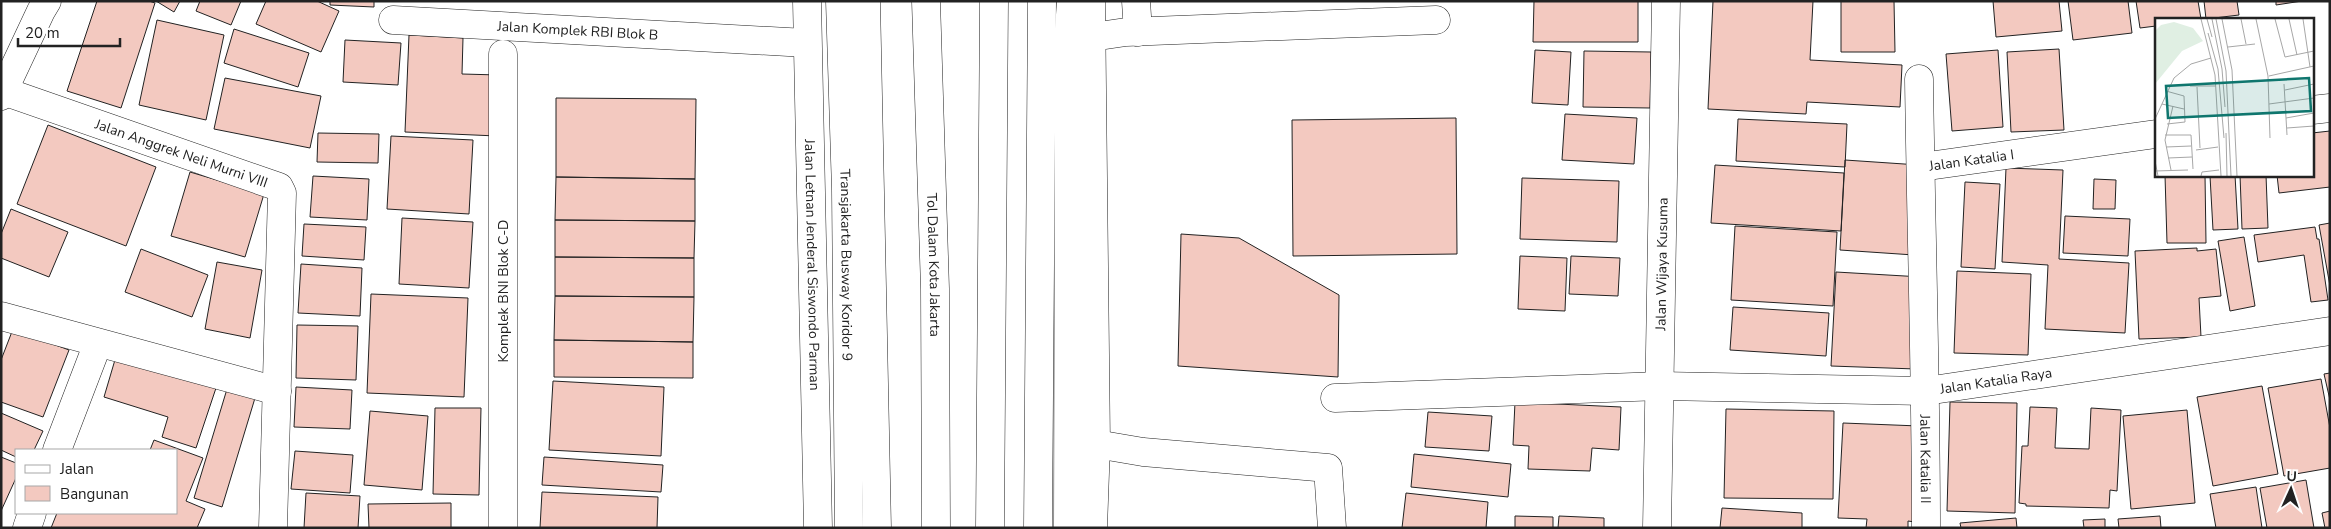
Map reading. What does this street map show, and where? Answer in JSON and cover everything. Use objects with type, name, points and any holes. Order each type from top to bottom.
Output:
[{"type":"main road","points":[[2,94],[48,1]]},
{"type":"main road","name":"Jalan Letnan Jenderal Siswondo Parman","points":[[807,1],[806,43],[818,528]]},
{"type":"main road","name":"Transjakarta Busway Koridor 9","points":[[840,1],[846,190],[849,528]]},
{"type":"main road","points":[[866,1],[876,528]]},
{"type":"main road","name":"Tol Dalam Kota Jakarta","points":[[926,1],[935,289],[936,528]]},
{"type":"main road","points":[[990,528],[994,1]]},
{"type":"main road","points":[[1038,528],[1038,308],[1042,1]]},
{"type":"main road","points":[[1068,528],[1068,29],[1071,1]]},
{"type":"main road","points":[[1091,1],[1096,444],[1093,528]]},
{"type":"main road","points":[[1136,1],[1138,32]]},
{"type":"main road","name":"Jalan Wijaya Kusuma","points":[[1657,528],[1661,386],[1666,1]]},
{"type":"main road","name":"Jalan Komplek RBI Blok B","points":[[393,20],[806,43]]},
{"type":"main road","points":[[1092,38],[1138,32],[1436,20]]},
{"type":"main road","name":"Komplek BNI Blok C-D","points":[[503,54],[503,528]]},
{"type":"main road","points":[[1919,79],[1920,166]]},
{"type":"main road","name":"Jalan Anggrek Neli Murni VIII","points":[[2,94],[279,187],[282,193],[277,391]]},
{"type":"main road","points":[[2314,110],[2330,108]]},
{"type":"main road","name":"Jalan Katalia I","points":[[1926,391],[1920,166],[2155,134]]},
{"type":"main road","points":[[1,316],[277,391],[273,528]]},
{"type":"main road","name":"Jalan Katalia Raya","points":[[1335,398],[1661,386],[1926,391],[2330,331]]},
{"type":"main road","points":[[57,449],[98,343]]},
{"type":"main road","name":"Jalan Katalia II","points":[[1926,391],[1926,528]]},
{"type":"main road","points":[[1096,444],[1143,452],[1328,468],[1332,528]]},
{"type":"main road","points":[[26,528],[32,514]]},
{"type":"building","points":[[97,1],[149,1],[155,3],[121,108],[67,91]]},
{"type":"building","points":[[156,1],[180,1],[174,12]]},
{"type":"building","points":[[200,1],[241,1],[231,25],[196,11]]},
{"type":"building","points":[[266,1],[317,1],[339,11],[321,52],[256,24]]},
{"type":"building","points":[[330,1],[374,1],[374,7],[330,5]]},
{"type":"building","points":[[1534,1],[1638,1],[1638,42],[1533,42]]},
{"type":"building","points":[[1713,1],[1813,1],[1810,60],[1902,65],[1900,107],[1807,102],[1806,114],[1708,109]]},
{"type":"building","points":[[1841,1],[1894,1],[1895,52],[1841,52]]},
{"type":"building","points":[[1993,1],[2059,1],[2062,31],[1996,37]]},
{"type":"building","points":[[2068,1],[2128,1],[2132,33],[2073,40]]},
{"type":"building","points":[[2136,1],[2198,1],[2201,18],[2155,18],[2155,26],[2140,28]]},
{"type":"building","points":[[2204,1],[2237,1],[2239,15],[2206,18]]},
{"type":"building","points":[[2276,1],[2302,1],[2276,5]]},
{"type":"building","points":[[157,20],[224,35],[206,120],[139,105]]},
{"type":"building","points":[[234,29],[309,53],[298,87],[224,63]]},
{"type":"building","points":[[409,35],[463,38],[462,74],[499,75],[497,136],[405,132]]},
{"type":"building","points":[[345,40],[401,43],[398,85],[343,82]]},
{"type":"building","points":[[2059,49],[2064,130],[2011,132],[2007,52]]},
{"type":"building","points":[[1535,50],[1571,52],[1568,105],[1532,103]]},
{"type":"building","points":[[1998,50],[2003,127],[1952,131],[1946,54]]},
{"type":"building","points":[[1584,51],[1651,52],[1650,108],[1583,107]]},
{"type":"building","points":[[225,78],[321,96],[310,148],[214,129]]},
{"type":"building","points":[[556,98],[696,99],[695,179],[556,177]]},
{"type":"building","points":[[1565,114],[1637,118],[1634,164],[1562,160]]},
{"type":"building","points":[[1456,118],[1457,254],[1293,256],[1292,120]]},
{"type":"building","points":[[1738,119],[1847,124],[1845,167],[1736,161]]},
{"type":"building","points":[[48,125],[156,167],[126,246],[17,204]]},
{"type":"building","points":[[2330,131],[2330,187],[2279,193],[2277,176],[2314,176],[2314,133]]},
{"type":"building","points":[[318,133],[379,134],[378,163],[317,162]]},
{"type":"building","points":[[391,136],[473,140],[469,214],[387,209]]},
{"type":"building","points":[[1845,160],[1919,165],[1914,255],[1840,250]]},
{"type":"building","points":[[1715,165],[1844,173],[1841,231],[1711,223]]},
{"type":"building","points":[[2006,168],[2063,170],[2059,259],[2129,263],[2125,333],[2045,329],[2048,265],[2002,262]]},
{"type":"building","points":[[190,172],[264,194],[245,257],[171,236]]},
{"type":"building","points":[[313,176],[369,179],[367,220],[310,217]]},
{"type":"building","points":[[2165,176],[2205,176],[2206,243],[2167,243]]},
{"type":"building","points":[[2210,176],[2235,176],[2238,229],[2213,230]]},
{"type":"building","points":[[2240,176],[2266,176],[2268,228],[2242,229]]},
{"type":"building","points":[[556,177],[695,179],[695,221],[555,220]]},
{"type":"building","points":[[1522,178],[1619,181],[1617,242],[1520,239]]},
{"type":"building","points":[[2094,179],[2116,180],[2115,209],[2093,209]]},
{"type":"building","points":[[1965,182],[2000,184],[1995,269],[1961,267]]},
{"type":"building","points":[[11,209],[68,232],[49,277],[1,258],[1,234]]},
{"type":"building","points":[[2065,216],[2130,219],[2128,256],[2063,253]]},
{"type":"building","points":[[402,218],[473,222],[469,288],[399,284]]},
{"type":"building","points":[[555,220],[695,221],[694,258],[555,257]]},
{"type":"building","points":[[2330,223],[2330,286],[2319,225]]},
{"type":"building","points":[[304,224],[366,227],[364,260],[302,256]]},
{"type":"building","points":[[1735,226],[1837,232],[1833,306],[1731,300]]},
{"type":"building","points":[[2315,227],[2317,239],[2319,239],[2328,300],[2311,302],[2304,255],[2258,262],[2254,235]]},
{"type":"building","points":[[1181,234],[1239,238],[1339,295],[1338,377],[1178,366]]},
{"type":"building","points":[[2244,237],[2255,306],[2230,311],[2218,241]]},
{"type":"building","points":[[2197,248],[2197,251],[2216,249],[2221,296],[2199,298],[2201,337],[2139,339],[2135,251]]},
{"type":"building","points":[[141,249],[208,275],[192,317],[125,292]]},
{"type":"building","points":[[1520,256],[1567,258],[1565,311],[1518,309]]},
{"type":"building","points":[[1571,256],[1620,258],[1618,296],[1569,294]]},
{"type":"building","points":[[555,257],[694,258],[694,297],[555,296]]},
{"type":"building","points":[[217,262],[262,270],[250,338],[205,329]]},
{"type":"building","points":[[301,264],[362,268],[360,316],[298,313]]},
{"type":"building","points":[[1957,271],[2031,274],[2028,355],[1954,353]]},
{"type":"building","points":[[1836,272],[1922,277],[1916,369],[1831,366]]},
{"type":"building","points":[[371,294],[468,298],[464,397],[367,393]]},
{"type":"building","points":[[555,296],[694,297],[693,342],[554,340]]},
{"type":"building","points":[[1733,307],[1829,313],[1826,356],[1730,350]]},
{"type":"building","points":[[297,325],[358,326],[356,380],[296,378]]},
{"type":"building","points":[[13,329],[69,350],[43,417],[1,402],[1,360]]},
{"type":"building","points":[[554,340],[693,342],[693,378],[554,377]]},
{"type":"building","points":[[117,353],[217,385],[196,448],[162,437],[168,417],[104,397]]},
{"type":"building","points":[[2330,373],[2330,400],[2324,374]]},
{"type":"building","points":[[2321,379],[2330,428],[2330,468],[2284,476],[2268,388]]},
{"type":"building","points":[[553,381],[664,387],[661,456],[549,450]]},
{"type":"building","points":[[2262,386],[2278,474],[2213,486],[2197,397]]},
{"type":"building","points":[[296,387],[352,390],[350,429],[294,427]]},
{"type":"building","points":[[227,389],[255,398],[222,507],[194,498]]},
{"type":"building","points":[[1515,402],[1621,407],[1619,450],[1592,448],[1590,471],[1528,469],[1529,446],[1513,445]]},
{"type":"building","points":[[1950,402],[2017,403],[2015,513],[1947,511]]},
{"type":"building","points":[[2030,407],[2057,408],[2055,448],[2089,449],[2091,408],[2121,410],[2117,491],[2110,490],[2109,508],[2026,506],[2026,504],[2019,503],[2022,446],[2028,446]]},
{"type":"building","points":[[435,408],[481,408],[479,495],[433,494]]},
{"type":"building","points":[[1726,409],[1834,411],[1833,499],[1724,498]]},
{"type":"building","points":[[2187,410],[2195,503],[2131,509],[2123,416]]},
{"type":"building","points":[[370,411],[428,416],[422,490],[364,485]]},
{"type":"building","points":[[1428,412],[1492,416],[1489,451],[1425,447]]},
{"type":"building","points":[[1,413],[43,431],[34,449],[15,449],[15,457],[1,450]]},
{"type":"building","points":[[1843,423],[1919,426],[1915,522],[1908,521],[1908,528],[1866,528],[1867,519],[1838,518]]},
{"type":"building","points":[[154,440],[203,458],[186,501],[205,509],[197,528],[51,528],[57,514],[178,514],[178,449],[150,449]]},
{"type":"building","points":[[295,451],[353,455],[350,493],[291,489]]},
{"type":"building","points":[[1414,454],[1511,464],[1508,497],[1411,487]]},
{"type":"building","points":[[1,457],[15,463],[15,480],[1,511]]},
{"type":"building","points":[[544,457],[663,465],[661,492],[542,485]]},
{"type":"building","points":[[2306,480],[2314,528],[2267,528],[2260,488]]},
{"type":"building","points":[[2256,487],[2262,528],[2216,528],[2210,494]]},
{"type":"building","points":[[542,492],[658,497],[657,528],[540,528]]},
{"type":"building","points":[[306,493],[360,496],[358,528],[304,528]]},
{"type":"building","points":[[1406,493],[1488,502],[1486,528],[1402,528]]},
{"type":"building","points":[[451,503],[451,528],[369,528],[368,504]]},
{"type":"building","points":[[1722,508],[1802,513],[1802,528],[1720,528]]},
{"type":"building","points":[[2330,511],[2330,528],[2325,528],[2322,513]]},
{"type":"building","points":[[1515,516],[1553,517],[1553,528],[1515,528]]},
{"type":"building","points":[[1559,516],[1604,518],[1604,528],[1558,528]]},
{"type":"building","points":[[2160,516],[2161,528],[2119,528],[2118,519]]},
{"type":"building","points":[[2016,518],[2017,528],[1961,528],[1960,523]]},
{"type":"building","points":[[2105,519],[2105,528],[2084,528],[2083,520]]}]
